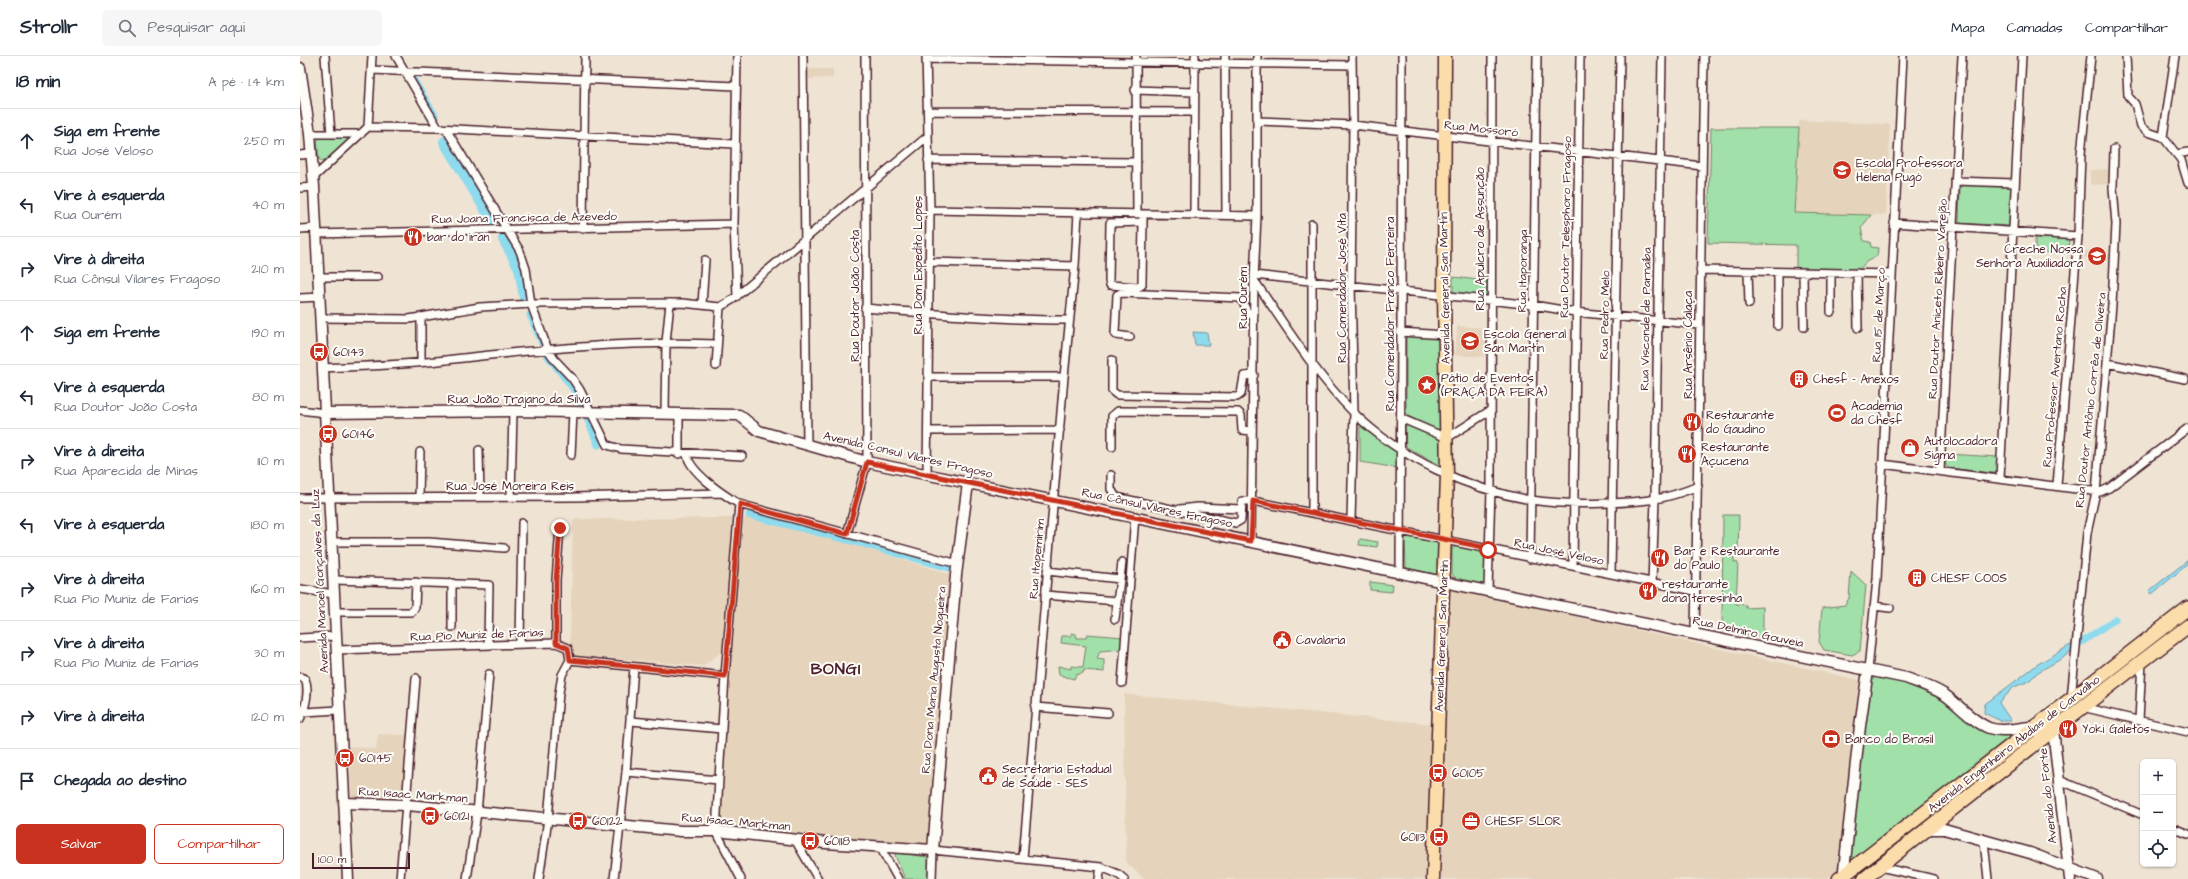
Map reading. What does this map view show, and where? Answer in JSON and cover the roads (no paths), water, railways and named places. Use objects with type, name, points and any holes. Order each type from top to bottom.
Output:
[{"type":"highway","name":"Avenida Engenheiro Abdias de Carvalho","points":[[1843,878],[2188,608]]},
{"type":"highway","name":"Avenida Engenheiro Abdias de Carvalho","points":[[1864,879],[2053,729],[2188,626]]},
{"type":"main road","name":"Avenida General San Martin","points":[[1433,879],[1446,539],[1447,475],[1444,295],[1445,56]]},
{"type":"street","points":[[325,56],[331,134]]},
{"type":"street","points":[[300,188],[314,183],[368,127],[372,56]]},
{"type":"street","points":[[396,56],[506,228],[524,259],[531,304],[548,350],[572,378],[584,412],[609,447],[683,454],[742,456]]},
{"type":"street","points":[[583,228],[585,56]]},
{"type":"street","points":[[737,56],[734,144],[734,224],[737,296]]},
{"type":"street","points":[[803,56],[807,445]]},
{"type":"street","name":"Rua Doutor João Costa","points":[[847,534],[867,462],[865,308],[865,56]]},
{"type":"street","name":"Rua Ourém","points":[[1251,541],[1253,501],[1252,432],[1254,375],[1254,278],[1257,216],[1257,56]]},
{"type":"street","name":"Rua Comendador José Vita","points":[[1351,520],[1354,413],[1350,285],[1353,125],[1352,56]]},
{"type":"street","name":"Rua Comendador Franco Ferreira","points":[[1400,572],[1402,56]]},
{"type":"street","name":"Rua Apulcro de Assunção","points":[[1488,590],[1488,548],[1491,489],[1492,56]]},
{"type":"street","name":"Rua Itaporanga","points":[[1530,559],[1537,56]]},
{"type":"street","name":"Rua Doutor Telesphoro Fragoso","points":[[1573,566],[1575,312],[1580,56]]},
{"type":"street","name":"Rua Pedro Melo","points":[[1611,574],[1615,316],[1620,157],[1620,56]]},
{"type":"street","name":"Rua Visconde de Parnaíba","points":[[1652,583],[1655,500],[1656,320],[1661,162],[1662,56]]},
{"type":"street","name":"Rua Arsênio Calaça","points":[[1695,634],[1704,56]]},
{"type":"street","name":"Rua 15 de Março","points":[[1868,670],[1874,606],[1903,56]]},
{"type":"street","name":"Rua Doutor Aniceto Ribeiro Varejão","points":[[1940,471],[1962,56]]},
{"type":"street","points":[[2000,478],[2013,232],[2014,183],[2022,56]]},
{"type":"street","name":"Rua Professor Avertano Rocha","points":[[2057,485],[2078,236],[2081,154],[2091,56]]},
{"type":"street","points":[[2126,56],[2127,92],[2135,104],[2141,126],[2148,132],[2163,137],[2177,154],[2184,167],[2188,183]]},
{"type":"street","points":[[2163,137],[2175,56]]},
{"type":"street","points":[[926,58],[1195,59],[1225,60],[1257,64],[1352,65]]},
{"type":"street","name":"Rua Dom Expedito Lopes","points":[[926,58],[930,210],[928,315],[929,432],[927,474]]},
{"type":"street","points":[[1136,59],[1136,162],[1140,214],[1144,222],[1142,285],[1138,287],[1110,285],[1108,281],[1110,223],[1144,222]]},
{"type":"street","points":[[1194,215],[1195,59]]},
{"type":"street","points":[[1225,60],[1226,215]]},
{"type":"street","name":"Avenida Manoel Gonçalves da Luz","points":[[300,68],[304,115],[310,134],[314,183],[315,231],[326,413],[348,879]]},
{"type":"street","points":[[372,70],[584,78],[736,86]]},
{"type":"street","points":[[1136,90],[1194,92]]},
{"type":"street","points":[[928,111],[1135,110],[1194,112]]},
{"type":"street","name":"Rua Mossoró","points":[[1258,121],[1353,125],[1491,140],[1702,166]]},
{"type":"street","points":[[368,127],[583,135],[734,144]]},
{"type":"street","points":[[310,134],[362,134]]},
{"type":"street","points":[[321,318],[421,318],[480,307],[531,304],[670,303],[720,307],[737,296],[928,136]]},
{"type":"street","name":"Rua Doutor Antônio Corrêa de Oliveira","points":[[2071,700],[2088,533],[2096,492],[2107,363],[2116,231],[2114,149]]},
{"type":"street","points":[[2177,154],[2188,152]]},
{"type":"street","points":[[300,155],[312,154]]},
{"type":"street","points":[[928,160],[1136,162]]},
{"type":"street","points":[[1955,181],[2014,183]]},
{"type":"street","points":[[930,210],[1257,216]]},
{"type":"street","name":"Rua Itapemirim","points":[[1023,858],[1053,500],[1075,266],[1078,213]]},
{"type":"street","name":"Rua Joana Francisca de Azevedo","points":[[300,229],[315,231],[583,228],[734,224]]},
{"type":"street","points":[[1312,224],[1312,512]]},
{"type":"street","points":[[1894,224],[2078,236]]},
{"type":"street","points":[[702,305],[705,260]]},
{"type":"street","points":[[929,262],[1075,266]]},
{"type":"street","points":[[1700,270],[1892,274]]},
{"type":"street","points":[[1748,271],[1749,304]]},
{"type":"street","points":[[1778,272],[1778,326]]},
{"type":"street","points":[[1803,272],[1804,327]]},
{"type":"street","points":[[1831,273],[1831,312]]},
{"type":"street","points":[[1857,273],[1858,328]]},
{"type":"street","points":[[318,277],[378,277]]},
{"type":"street","points":[[1254,278],[1311,281],[1401,290],[1533,305],[1575,312],[1699,325]]},
{"type":"street","points":[[1254,278],[1312,364],[1354,413],[1400,450],[1447,475],[1531,500],[1573,504],[1655,500],[1678,494],[1698,486]]},
{"type":"street","points":[[1130,337],[1119,336],[1115,333],[1117,295],[1121,293],[1241,298],[1248,314],[1254,315]]},
{"type":"street","points":[[300,298],[320,297]]},
{"type":"street","points":[[665,413],[666,342],[670,303]]},
{"type":"street","points":[[716,366],[720,307]]},
{"type":"street","points":[[865,308],[928,315],[1005,320],[1069,320]]},
{"type":"street","points":[[421,318],[421,362]]},
{"type":"street","points":[[1400,332],[1445,336]]},
{"type":"street","points":[[323,368],[421,362],[488,354],[666,342],[717,344]]},
{"type":"street","points":[[1112,360],[1112,391],[1117,395],[1237,397],[1240,394],[1244,376],[1254,375]]},
{"type":"street","points":[[2107,363],[2185,379]]},
{"type":"street","points":[[928,377],[1064,377]]},
{"type":"street","name":"Rua João Trajano da Silva","points":[[300,410],[326,413],[513,411],[739,415]]},
{"type":"street","points":[[1400,418],[1447,438],[1491,410]]},
{"type":"street","points":[[510,497],[513,411]]},
{"type":"street","points":[[1112,447],[1112,416],[1118,411],[1239,412],[1242,430],[1252,432]]},
{"type":"street","points":[[571,455],[584,412]]},
{"type":"street","points":[[679,413],[683,454],[690,464],[721,493],[740,504],[958,564]]},
{"type":"street","name":"Avenida Consul Vilares Fragoso","points":[[739,415],[759,431],[867,462],[1053,500]]},
{"type":"street","points":[[1882,464],[2057,485],[2096,492],[2108,488],[2188,428]]},
{"type":"street","points":[[929,432],[1060,430]]},
{"type":"street","points":[[479,450],[480,497]]},
{"type":"street","points":[[419,498],[420,452]]},
{"type":"street","points":[[1111,474],[1111,490],[1116,497],[1236,523],[1240,521],[1242,501],[1253,501]]},
{"type":"street","name":"Rua Dona Maria Augusta Nogueira","points":[[932,879],[933,850],[949,691],[958,564],[968,483]]},
{"type":"street","name":"Rua José Moreira Reis","points":[[300,498],[510,497],[721,493]]},
{"type":"street","name":"Rua Cônsul Vilares Fragoso","points":[[1053,500],[1444,580]]},
{"type":"street","name":"Rua José Veloso","points":[[1253,501],[1446,539],[1530,559],[1573,566],[1696,591]]},
{"type":"street","points":[[740,504],[725,676],[716,831],[741,879]]},
{"type":"street","points":[[1177,510],[1198,507],[1241,509]]},
{"type":"street","points":[[1122,683],[1135,516]]},
{"type":"street","points":[[520,644],[522,523]]},
{"type":"street","points":[[556,643],[556,580],[560,528]]},
{"type":"street","points":[[332,542],[429,542],[504,548]]},
{"type":"street","points":[[1115,619],[1122,562]]},
{"type":"street","points":[[1047,571],[1120,579]]},
{"type":"street","points":[[334,580],[489,585],[488,645]]},
{"type":"street","name":"Rua Delmiro Gouveia","points":[[1444,580],[1906,678],[1930,687],[1988,728],[2001,730],[2034,727]]},
{"type":"street","points":[[335,612],[412,612],[415,607],[416,582]]},
{"type":"street","points":[[452,583],[452,627]]},
{"type":"street","points":[[300,589],[334,594]]},
{"type":"street","points":[[1045,596],[1117,601]]},
{"type":"street","points":[[1874,606],[1890,608]]},
{"type":"street","points":[[300,638],[336,636]]},
{"type":"street","name":"Rua Pio Muniz de Farias","points":[[336,650],[556,643],[568,648],[570,660]]},
{"type":"street","points":[[539,879],[548,819],[559,693],[562,675],[570,660],[725,676]]},
{"type":"street","points":[[2139,721],[2142,661]]},
{"type":"street","points":[[614,879],[631,720],[634,667]]},
{"type":"street","points":[[1843,878],[1860,726],[1868,670]]},
{"type":"street","points":[[467,879],[477,813],[489,674]]},
{"type":"street","points":[[400,879],[416,678]]},
{"type":"street","points":[[300,719],[303,710],[303,679]]},
{"type":"street","points":[[1035,707],[1108,713]]},
{"type":"street","points":[[2082,707],[2188,732]]},
{"type":"street","points":[[303,710],[339,710]]},
{"type":"street","points":[[631,720],[722,729]]},
{"type":"street","points":[[2034,727],[2053,729]]},
{"type":"street","name":"Avenida do Forte","points":[[2053,729],[2070,879]]},
{"type":"street","points":[[626,772],[719,780]]},
{"type":"street","points":[[2059,780],[2140,814]]},
{"type":"street","name":"Rua Isaac Markman","points":[[344,803],[407,805],[477,813],[621,824],[681,831],[716,831],[795,840],[1023,858],[1101,867],[1118,874],[1124,879]]},
{"type":"street","points":[[1928,829],[1944,829],[2068,867],[2098,879]]},
{"type":"street","points":[[2176,829],[2188,834]]},
{"type":"street","points":[[795,840],[818,879]]},
{"type":"street","points":[[1984,841],[1988,879]]},
{"type":"street","points":[[880,847],[898,879]]},
{"type":"street","points":[[1099,879],[1101,867]]},
{"type":"street","points":[[1879,867],[1934,879]]},
{"type":"water","points":[[1193,332],[1207,333],[1209,345],[1195,345]]},
{"type":"water","points":[[2188,560],[2188,564],[2152,594],[2149,591]]},
{"type":"water","points":[[2074,643],[2074,648],[2063,658],[2038,672],[2029,681],[2014,687],[1999,703],[2011,721],[2001,721],[1984,713],[1985,704],[2038,664]]},
{"type":"waterway","points":[[413,79],[435,115]]},
{"type":"waterway","points":[[445,142],[492,219]]},
{"type":"waterway","points":[[504,239],[520,268],[525,298]]},
{"type":"waterway","points":[[530,315],[542,343]]},
{"type":"waterway","points":[[547,355],[577,394],[598,445]]},
{"type":"waterway","points":[[749,515],[949,568]]},
{"type":"waterway","points":[[2082,642],[2115,619]]},
{"type":"place","name":"Escola Professora Helena Pugó","points":[[1842,170]]},
{"type":"place","name":"bar do iran","points":[[413,237]]},
{"type":"place","name":"Creche Nossa Senhora Auxiliadora","points":[[2097,256]]},
{"type":"place","name":"Escola General San Martin","points":[[1470,341]]},
{"type":"place","name":"60143","points":[[319,352]]},
{"type":"place","name":"Chesf - Anexos","points":[[1799,379]]},
{"type":"place","name":"Pátio de Eventos (PRAÇA DA FEIRA)","points":[[1427,385]]},
{"type":"place","name":"Academia da Chesf","points":[[1837,413]]},
{"type":"place","name":"Restaurante do Gaudino","points":[[1692,422]]},
{"type":"place","name":"60146","points":[[328,434]]},
{"type":"place","name":"Autolocadora Sigma","points":[[1910,448]]},
{"type":"place","name":"Restaurante Açucena","points":[[1687,454]]},
{"type":"place","name":"Bar e Restaurante do Paulo","points":[[1660,558]]},
{"type":"place","name":"CHESF COOS","points":[[1917,578]]},
{"type":"place","name":"restaurante dona teresinha","points":[[1648,591]]},
{"type":"place","name":"Cavalaria","points":[[1282,640]]},
{"type":"place","name":"Yoki Galetos","points":[[2068,729]]},
{"type":"place","name":"Banco do Brasil","points":[[1831,739]]},
{"type":"place","name":"60145","points":[[345,758]]},
{"type":"place","name":"60105","points":[[1438,773]]},
{"type":"place","name":"Secretaria Estadual de Saúde - SES","points":[[988,776]]},
{"type":"place","name":"60121","points":[[430,816]]},
{"type":"place","name":"60122","points":[[578,821]]},
{"type":"place","name":"CHESF SLOR","points":[[1471,821]]},
{"type":"place","name":"60113","points":[[1439,837]]},
{"type":"place","name":"60118","points":[[810,841]]},
{"type":"district","name":"BONGI","points":[[836,669]]}]
